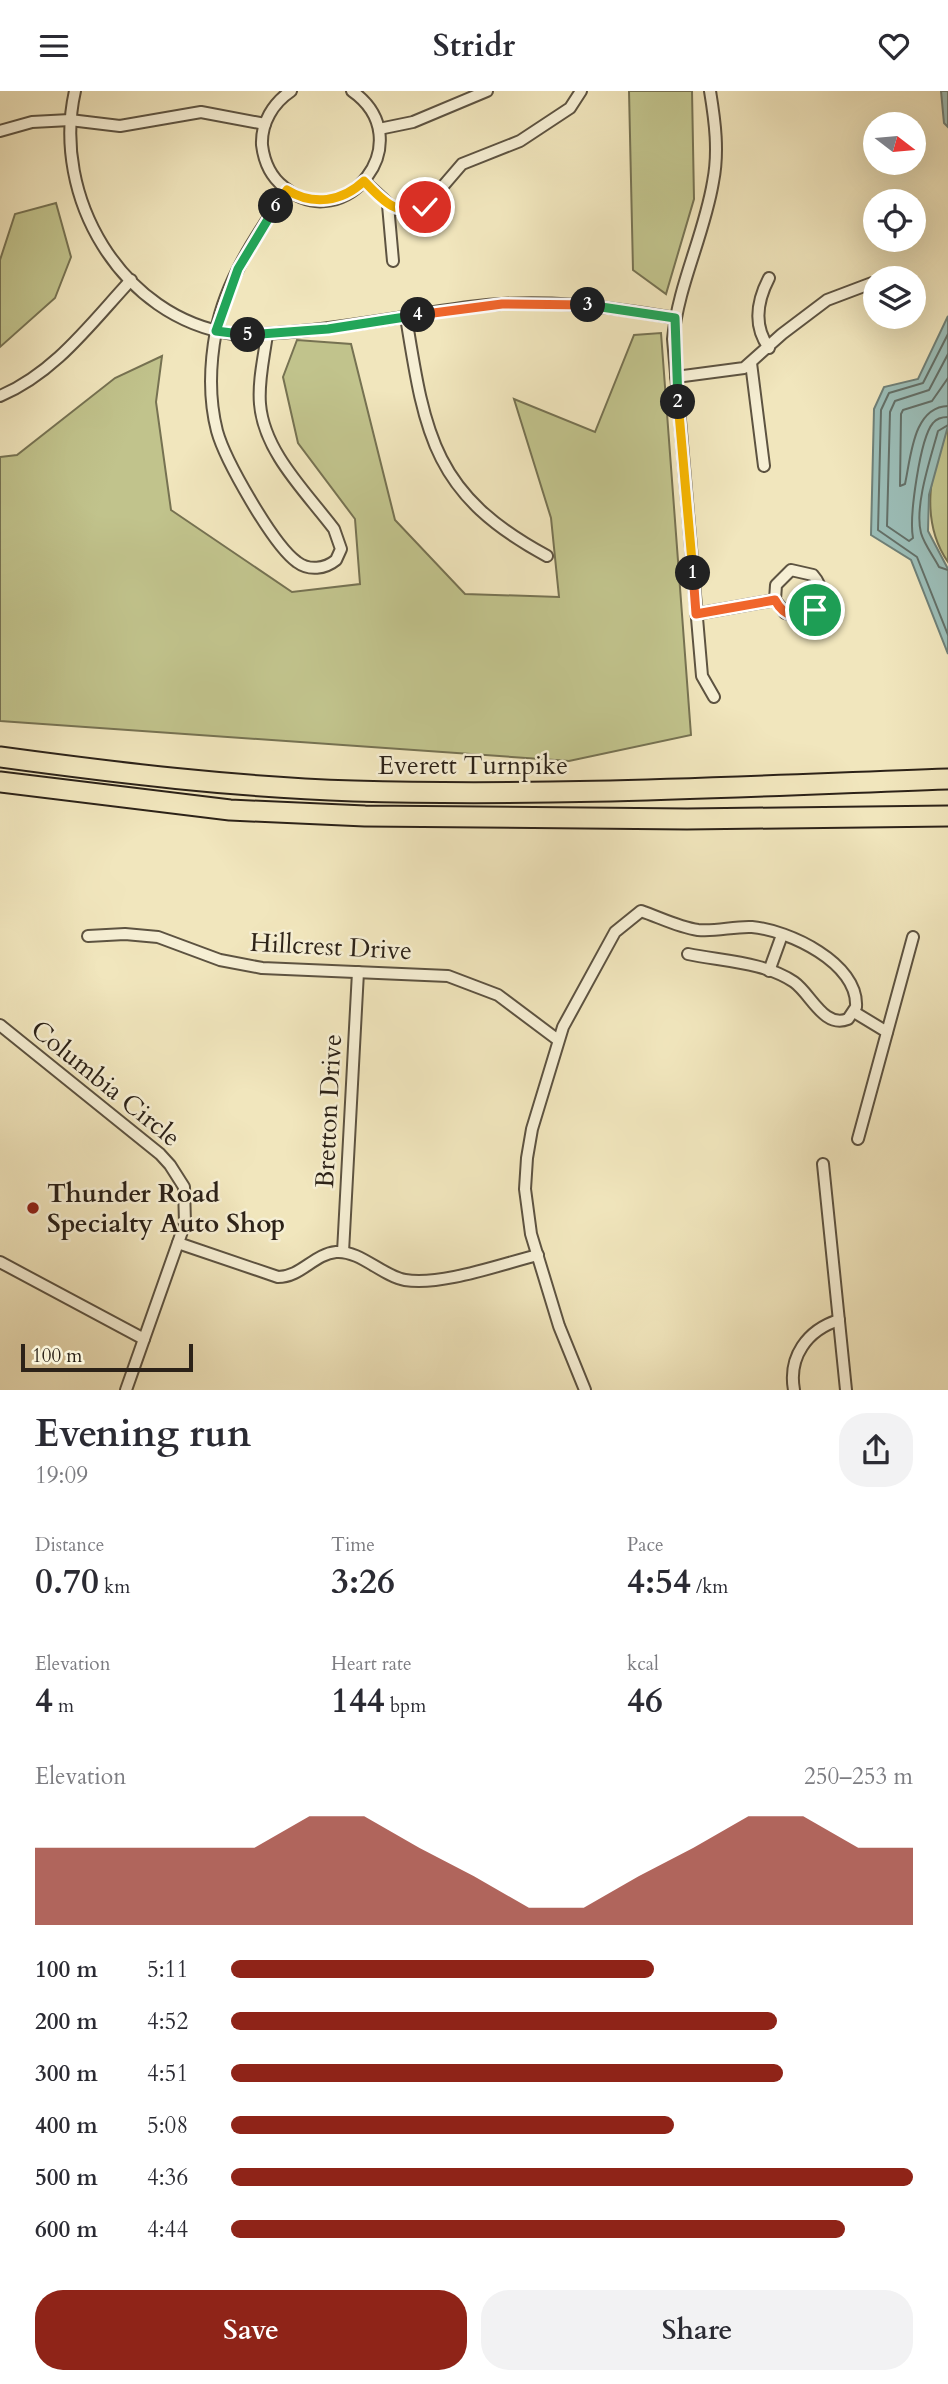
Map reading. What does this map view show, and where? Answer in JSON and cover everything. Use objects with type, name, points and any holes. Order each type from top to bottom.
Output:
[{"type":"highway","name":"Everett Turnpike","points":[[0,757],[151,777],[352,791],[543,793],[948,779]]},
{"type":"highway","name":"Everett Turnpike","points":[[0,782],[97,796],[312,814],[661,818],[948,816]]},
{"type":"street","points":[[75,91],[68,137],[74,173],[85,214],[104,249],[131,281],[184,318],[216,331],[267,334],[472,307],[538,302],[584,305],[675,318]]},
{"type":"street","points":[[291,91],[277,103],[265,124],[262,146],[265,160],[276,179],[287,190],[306,198],[327,200],[347,194],[364,181],[379,153],[379,129],[369,107],[352,91]]},
{"type":"street","points":[[379,129],[413,122],[486,91]]},
{"type":"street","points":[[364,181],[388,205],[405,211],[425,207],[462,164],[520,141],[570,108],[580,91]]},
{"type":"street","points":[[710,91],[716,142],[713,183],[675,318],[676,377],[702,676],[714,697]]},
{"type":"street","points":[[0,131],[32,122],[70,120],[120,126],[211,112],[265,124]]},
{"type":"street","points":[[267,334],[260,394],[265,429],[279,455],[334,529],[340,543],[336,560],[321,568],[304,566],[290,556],[226,459],[213,409],[216,331],[238,269],[287,190]]},
{"type":"street","points":[[388,205],[393,261]]},
{"type":"street","points":[[769,278],[762,291],[758,323],[761,337],[769,348]]},
{"type":"street","points":[[0,396],[20,387],[57,360],[131,281]]},
{"type":"street","points":[[676,377],[744,368],[827,300],[863,286]]},
{"type":"street","points":[[406,317],[420,402],[442,461],[464,493],[488,519],[547,557]]},
{"type":"street","points":[[751,363],[764,466]]},
{"type":"street","points":[[792,571],[813,575],[821,587],[822,595],[815,610],[800,617],[785,613],[775,600],[779,579],[792,571]]},
{"type":"street","points":[[696,614],[775,600]]},
{"type":"street","points":[[585,1390],[559,1326],[538,1255],[526,1203],[527,1158],[532,1129],[558,1040],[610,939],[625,921],[641,911],[692,929],[750,927],[782,935],[816,949],[833,962],[855,995],[854,1013],[845,1020],[831,1020],[800,987],[769,971],[688,954]]},
{"type":"street","name":"Hillcrest Drive","points":[[88,936],[125,934],[158,937],[248,967],[428,974],[461,979],[498,995],[558,1040]]},
{"type":"street","points":[[769,971],[782,935]]},
{"type":"street","points":[[858,1139],[913,937]]},
{"type":"street","name":"Bretton Drive","points":[[343,1252],[358,972]]},
{"type":"street","points":[[854,1013],[887,1032]]},
{"type":"street","name":"Columbia Circle","points":[[0,1025],[170,1165],[184,1187],[187,1198],[185,1223],[126,1390]]},
{"type":"street","points":[[823,1164],[846,1390]]},
{"type":"street","points":[[178,1243],[278,1277],[297,1273],[323,1255],[343,1252],[386,1274],[421,1281],[538,1255]]},
{"type":"street","points":[[0,1262],[144,1339]]},
{"type":"street","points":[[794,1390],[793,1370],[802,1345],[821,1327],[839,1320]]},
{"type":"green space","points":[[629,91],[692,91],[694,199],[666,294],[633,270]]},
{"type":"green space","points":[[56,203],[71,257],[55,298],[0,347],[0,260],[15,214]]},
{"type":"green space","points":[[661,333],[691,735],[569,761],[0,721],[0,457],[17,455],[115,378],[162,356],[156,402],[171,510],[292,592],[360,584],[355,519],[298,443],[283,377],[297,340],[351,344],[395,520],[465,594],[559,597],[551,518],[514,399],[595,432],[634,335]]},
{"type":"green space","points":[[948,407],[948,562],[938,544],[930,506],[934,466]]},
{"type":"water","points":[[941,91],[948,91],[948,127],[944,123]]},
{"type":"water","points":[[948,316],[948,426],[929,495],[928,531],[948,569],[948,654],[911,560],[871,535],[874,409],[884,387],[918,379]]},
{"type":"place","name":"Thunder Road Specialty Auto Shop","points":[[33,1208]]},
{"type":"route","points":[[425,207],[412,211],[393,208],[364,181],[353,191],[327,200],[313,200],[287,190],[238,269],[216,331],[249,335],[328,329],[472,307],[538,302],[573,303],[675,318],[673,339],[696,614],[775,600],[785,613],[792,616],[808,615],[815,610]]}]
